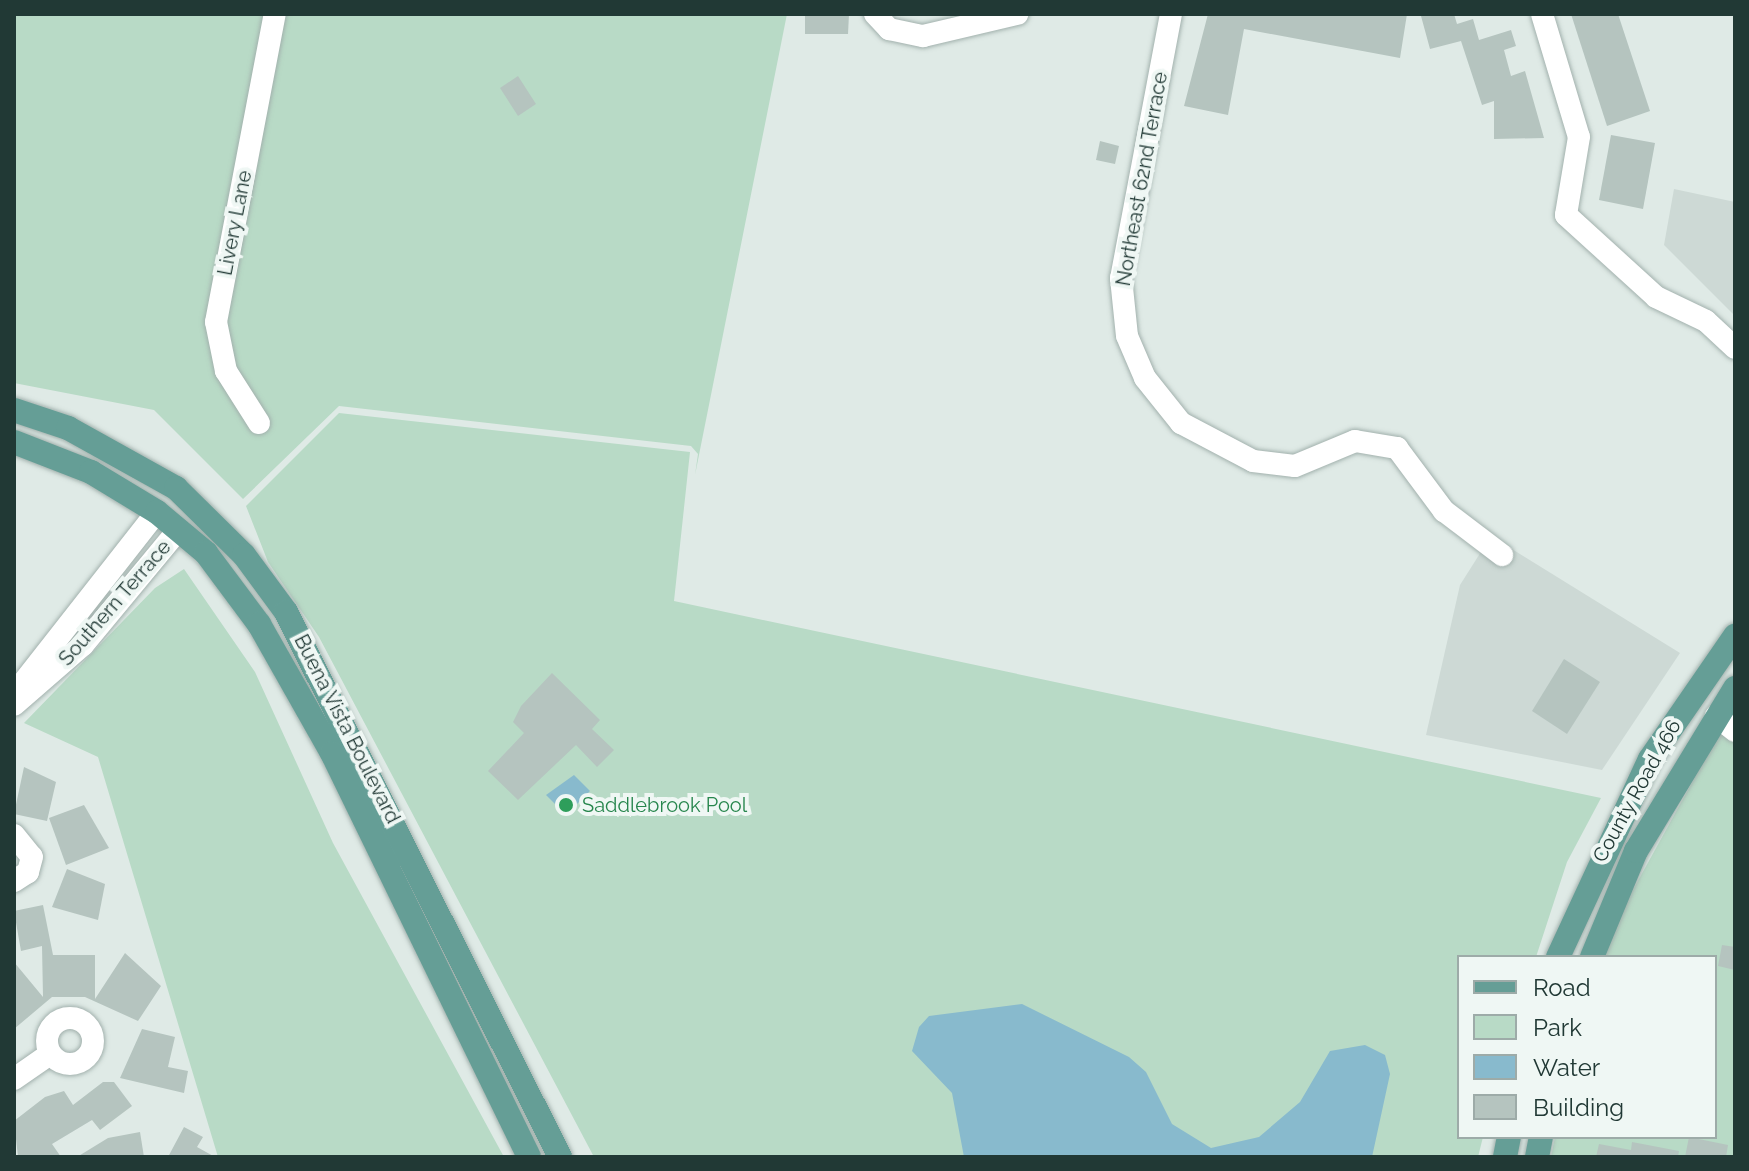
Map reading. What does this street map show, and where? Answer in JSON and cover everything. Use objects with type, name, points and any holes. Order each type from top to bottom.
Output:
[{"type":"main road","name":"Buena Vista Boulevard","points":[[14,410],[68,428],[176,488],[198,509],[286,612],[560,1157]]},
{"type":"main road","name":"Buena Vista Boulevard","points":[[14,442],[91,472],[157,512],[206,553],[259,624],[332,753],[529,1157]]},
{"type":"main road","points":[[157,512],[176,488]]},
{"type":"main road","points":[[178,530],[198,509]]},
{"type":"main road","points":[[1716,716],[1735,638]]},
{"type":"main road","name":"County Road 466","points":[[1559,955],[1604,846],[1702,678],[1735,638]]},
{"type":"main road","points":[[1673,783],[1697,724],[1702,678]]},
{"type":"main road","name":"County Road 466","points":[[1593,955],[1673,783],[1733,693]]},
{"type":"street","name":"Livery Lane","points":[[259,423],[226,371],[216,322],[275,14]]},
{"type":"street","points":[[875,14],[889,29],[923,36],[1017,14]]},
{"type":"street","name":"Northeast 62nd Terrace","points":[[1171,14],[1121,278],[1127,336],[1145,378],[1181,423],[1253,461],[1295,466],[1355,441],[1397,448],[1444,511],[1502,555]]},
{"type":"street","points":[[1542,14],[1579,137],[1566,215],[1656,297],[1706,321],[1735,348]]},
{"type":"street","name":"Southern Terrace","points":[[14,692],[53,663],[157,512]]},
{"type":"street","name":"Southern Terrace","points":[[14,705],[178,530]]},
{"type":"street","points":[[1716,716],[1735,731]]},
{"type":"street","points":[[14,835],[32,857],[28,872],[14,881]]},
{"type":"street","points":[[14,1079],[50,1054]]},
{"type":"shaded area","points":[[1674,189],[1735,202],[1735,316],[1664,245]]},
{"type":"shaded area","points":[[1491,536],[1680,653],[1602,770],[1426,735],[1460,585]]},
{"type":"green space","points":[[14,14],[787,14],[695,475],[698,454],[691,446],[339,406],[243,499],[154,410],[14,383]]},
{"type":"green space","points":[[339,413],[690,452],[674,601],[1601,798],[1567,862],[1537,955],[1457,955],[1457,1139],[1482,1139],[1478,1157],[594,1157],[319,637],[268,562],[246,506]]},
{"type":"green space","points":[[184,569],[255,672],[333,843],[504,1157],[218,1157],[98,757],[24,723],[155,588]]},
{"type":"green space","points":[[1721,730],[1735,741],[1735,1157],[1551,1157],[1555,1139],[1717,1139],[1717,955],[1605,955],[1618,917]]},
{"type":"water","name":"Saddlebrook Pool","points":[[574,775],[590,791],[566,815],[546,795]]},
{"type":"water","points":[[1022,1004],[1129,1057],[1146,1072],[1172,1124],[1211,1148],[1259,1137],[1300,1102],[1330,1051],[1365,1045],[1385,1055],[1390,1074],[1372,1157],[964,1157],[952,1093],[912,1051],[919,1027],[929,1016]]},
{"type":"building","points":[[805,14],[849,14],[848,34],[805,34]]},
{"type":"building","points":[[1208,14],[1407,14],[1400,58],[1244,29],[1228,115],[1184,106]]},
{"type":"building","points":[[1454,14],[1457,24],[1473,19],[1479,40],[1511,30],[1516,46],[1504,50],[1511,76],[1525,71],[1544,138],[1494,139],[1494,101],[1482,105],[1461,41],[1430,49],[1421,16]]},
{"type":"building","points":[[1571,14],[1618,14],[1650,111],[1607,126]]},
{"type":"building","points":[[518,76],[536,104],[518,116],[500,88]]},
{"type":"building","points":[[1611,135],[1655,143],[1643,209],[1599,200]]},
{"type":"building","points":[[1100,141],[1119,146],[1115,164],[1096,160]]},
{"type":"building","points":[[1564,659],[1600,682],[1567,734],[1532,711]]},
{"type":"building","points":[[552,673],[600,720],[592,729],[614,750],[597,767],[576,745],[518,800],[488,771],[524,733],[513,722],[521,706]]},
{"type":"building","points":[[24,767],[56,782],[47,821],[14,814]]},
{"type":"building","points":[[84,805],[109,848],[66,865],[49,818]]},
{"type":"building","points":[[67,869],[105,884],[98,920],[52,907]]},
{"type":"building","points":[[43,905],[53,955],[95,955],[95,999],[125,953],[161,986],[138,1021],[85,997],[52,997],[14,1029],[14,962],[43,997],[42,946],[21,951],[14,911]]},
{"type":"building","points":[[1722,945],[1735,947],[1735,970],[1718,966]]},
{"type":"building","points":[[142,1029],[175,1037],[168,1067],[188,1071],[184,1093],[120,1078]]},
{"type":"building","points":[[103,1082],[114,1082],[132,1106],[100,1130],[92,1120],[52,1144],[61,1157],[18,1157],[14,1121],[45,1097],[64,1091],[73,1105]]},
{"type":"building","points":[[184,1127],[203,1137],[197,1147],[215,1157],[168,1157]]},
{"type":"building","points":[[140,1132],[144,1157],[77,1157],[108,1138]]},
{"type":"building","points":[[1689,1139],[1728,1145],[1726,1157],[1685,1157]]},
{"type":"building","points":[[1632,1142],[1679,1151],[1678,1157],[1596,1157],[1599,1144],[1631,1150]]},
{"type":"place","name":"Saddlebrook Pool","points":[[566,805]]}]
